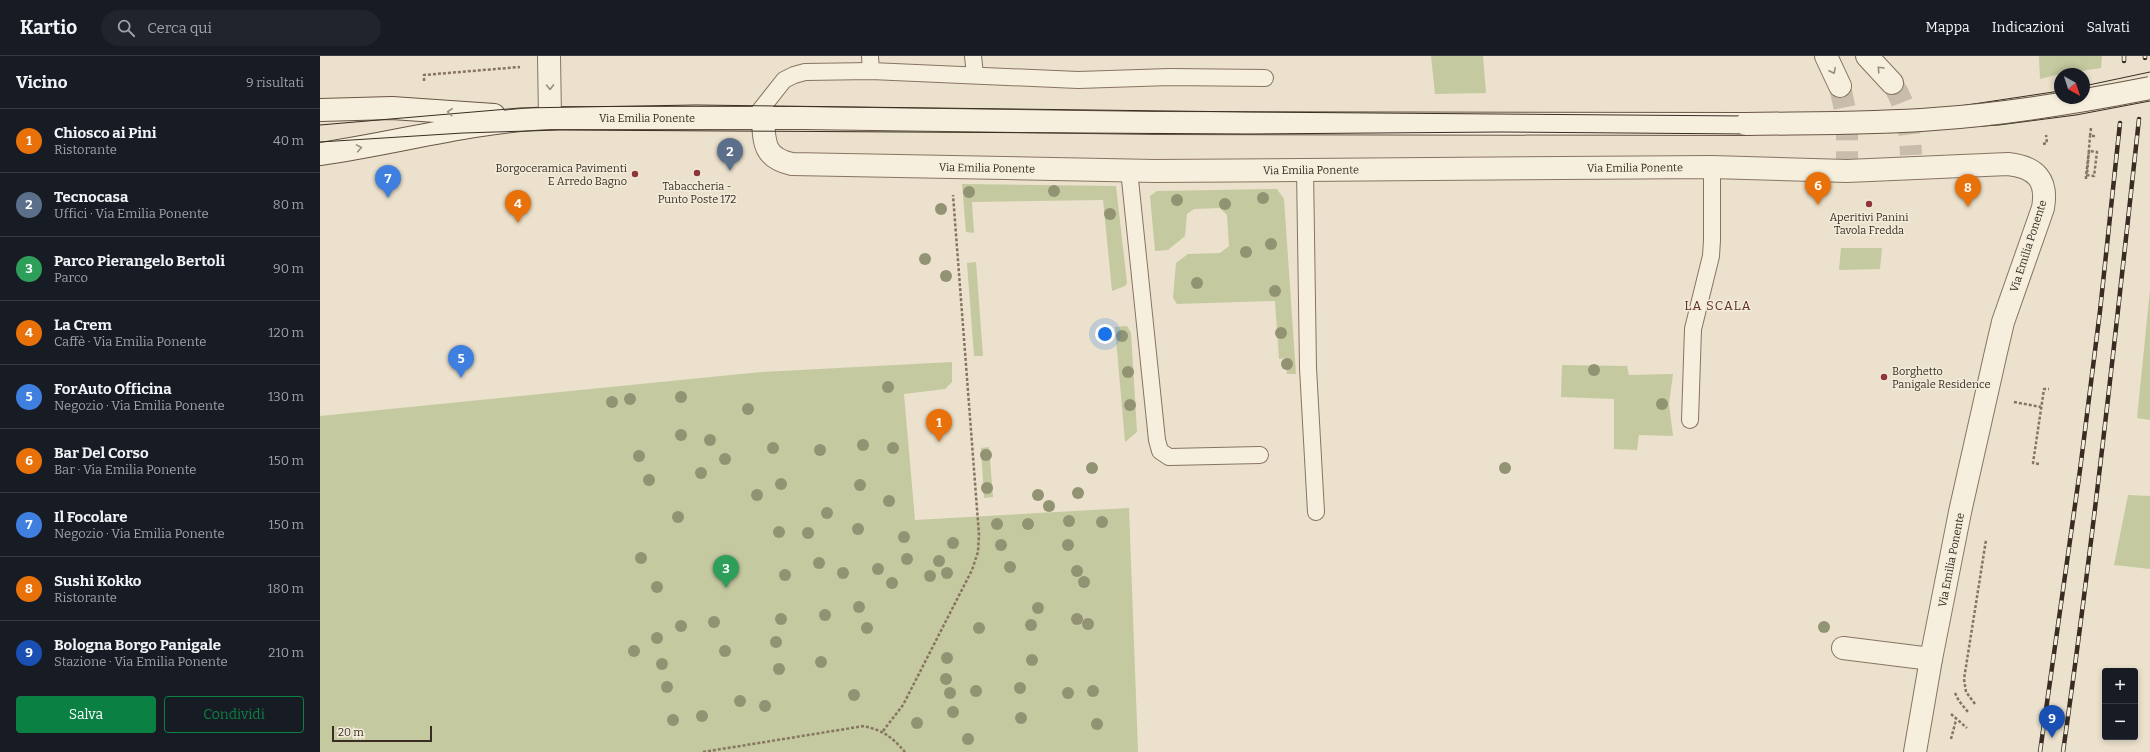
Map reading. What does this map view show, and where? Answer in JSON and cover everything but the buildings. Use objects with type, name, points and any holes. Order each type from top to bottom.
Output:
[{"type":"street","points":[[541,118],[549,56]]},
{"type":"street","points":[[1826,56],[1840,86]]},
{"type":"street","points":[[1867,56],[1892,83]]},
{"type":"street","name":"Via Emilia Ponente","points":[[320,110],[407,108],[541,118],[758,118],[1154,123],[1746,124],[1941,119],[2038,108],[2150,88]]},
{"type":"street","name":"Via Emilia Ponente","points":[[320,154],[541,118]]},
{"type":"street","name":"Via Emilia Ponente","points":[[758,118],[765,143],[771,154],[779,161],[792,164],[1129,170],[1712,167],[1847,165],[1910,162],[2021,166],[2029,169],[2037,175],[2045,195],[2042,208],[2003,322],[1996,352],[1960,512],[1931,659],[1916,752]]},
{"type":"street","points":[[1843,648],[1931,659]]},
{"type":"lane","points":[[973,56],[974,75]]},
{"type":"lane","points":[[758,118],[784,80],[794,75],[805,72],[870,64],[974,75],[1084,80],[1170,77],[1265,78]]},
{"type":"lane","points":[[1690,420],[1693,329],[1710,256],[1712,240],[1712,167]]},
{"type":"lane","points":[[1305,169],[1308,368],[1316,512]]},
{"type":"lane","points":[[1129,170],[1157,440],[1160,451],[1169,457],[1260,455]]},
{"type":"path","points":[[424,82],[424,75],[524,67]]},
{"type":"path","points":[[2086,179],[2088,157],[2090,151],[2097,152],[2094,176],[2087,176],[2088,163],[2088,157],[2090,136],[2092,124]]},
{"type":"path","points":[[2090,136],[2096,136]]},
{"type":"path","points":[[883,731],[903,705],[972,570],[978,552],[979,535],[951,167]]},
{"type":"path","points":[[2039,464],[2033,463],[2041,407],[2044,389],[2050,389]]},
{"type":"path","points":[[2008,401],[2041,407]]},
{"type":"path","points":[[1949,710],[1956,720],[1967,728]]},
{"type":"path","points":[[1951,739],[1956,720]]},
{"type":"path","points":[[704,752],[864,726],[883,731],[905,752]]},
{"type":"green space","points":[[1431,56],[1483,56],[1486,93],[1435,94]]},
{"type":"green space","points":[[2039,56],[2102,56],[2101,68],[2090,70],[2090,68],[2054,68],[2054,76],[2040,79]]},
{"type":"green space","points":[[962,184],[1116,186],[1127,283],[1125,286],[1112,291],[1103,200],[972,202],[974,233],[966,232]]},
{"type":"green space","points":[[1277,189],[1284,199],[1296,374],[1287,374],[1286,358],[1279,359],[1275,301],[1177,304],[1173,298],[1176,263],[1188,254],[1220,253],[1229,246],[1227,215],[1220,208],[1194,209],[1187,214],[1185,236],[1168,250],[1155,251],[1150,196],[1157,191]]},
{"type":"green space","points":[[1841,248],[1882,248],[1880,269],[1839,270]]},
{"type":"green space","points":[[976,262],[983,356],[974,356],[967,263]]},
{"type":"green space","points":[[2150,290],[2150,420],[2137,418]]},
{"type":"green space","points":[[1127,326],[1131,333],[1137,432],[1125,442],[1115,327]]},
{"type":"green space","points":[[952,362],[952,382],[945,389],[904,394],[915,520],[1129,508],[1138,752],[320,752],[320,416],[761,372]]},
{"type":"green space","points":[[1562,365],[1627,366],[1629,375],[1673,374],[1669,404],[1673,436],[1639,435],[1637,450],[1614,449],[1614,399],[1561,397]]},
{"type":"green space","points":[[989,447],[993,497],[984,498],[981,448]]},
{"type":"green space","points":[[2128,495],[2150,496],[2150,569],[2114,565]]},
{"type":"tunnel","points":[[1892,83],[1901,100],[1907,118],[1911,155]]},
{"type":"tunnel","points":[[1840,86],[1847,120],[1847,159]]},
{"type":"tram line","points":[[2090,85],[2150,72]]},
{"type":"tram line","points":[[320,125],[520,108],[696,105],[1249,112],[1746,116],[1940,109],[2054,92]]},
{"type":"tram line","points":[[320,142],[463,133],[560,130],[1248,134],[1503,132],[1746,134],[1906,131],[1999,125],[2076,115],[2150,101]]},
{"type":"railway","points":[[2124,56],[2124,61]]},
{"type":"railway","points":[[2063,752],[2113,357],[2139,119]]},
{"type":"railway","points":[[2040,752],[2080,470],[2100,311],[2120,123]]},
{"type":"place","name":"Tecnocasa","points":[[730,171]]},
{"type":"place","name":"Tabaccheria - Punto Poste 172","points":[[697,173]]},
{"type":"place","name":"Borgoceramica Pavimenti E Arredo Bagno","points":[[635,174]]},
{"type":"place","name":"Il Focolare","points":[[388,198]]},
{"type":"place","name":"Aperitivi Panini Tavola Fredda","points":[[1869,204]]},
{"type":"place","name":"Bar Del Corso","points":[[1818,205]]},
{"type":"place","name":"Sushi Kokko","points":[[1968,207]]},
{"type":"place","name":"La Crem","points":[[518,223]]},
{"type":"place","name":"Borghetto Panigale Residence","points":[[1884,377]]},
{"type":"place","name":"ForAuto Officina","points":[[461,378]]},
{"type":"place","name":"Chiosco ai Pini","points":[[939,442]]},
{"type":"place","name":"Parco Pierangelo Bertoli","points":[[726,588]]},
{"type":"place","name":"Bologna Borgo Panigale","points":[[2052,738]]},
{"type":"district","name":"LA SCALA","points":[[1718,305]]}]
